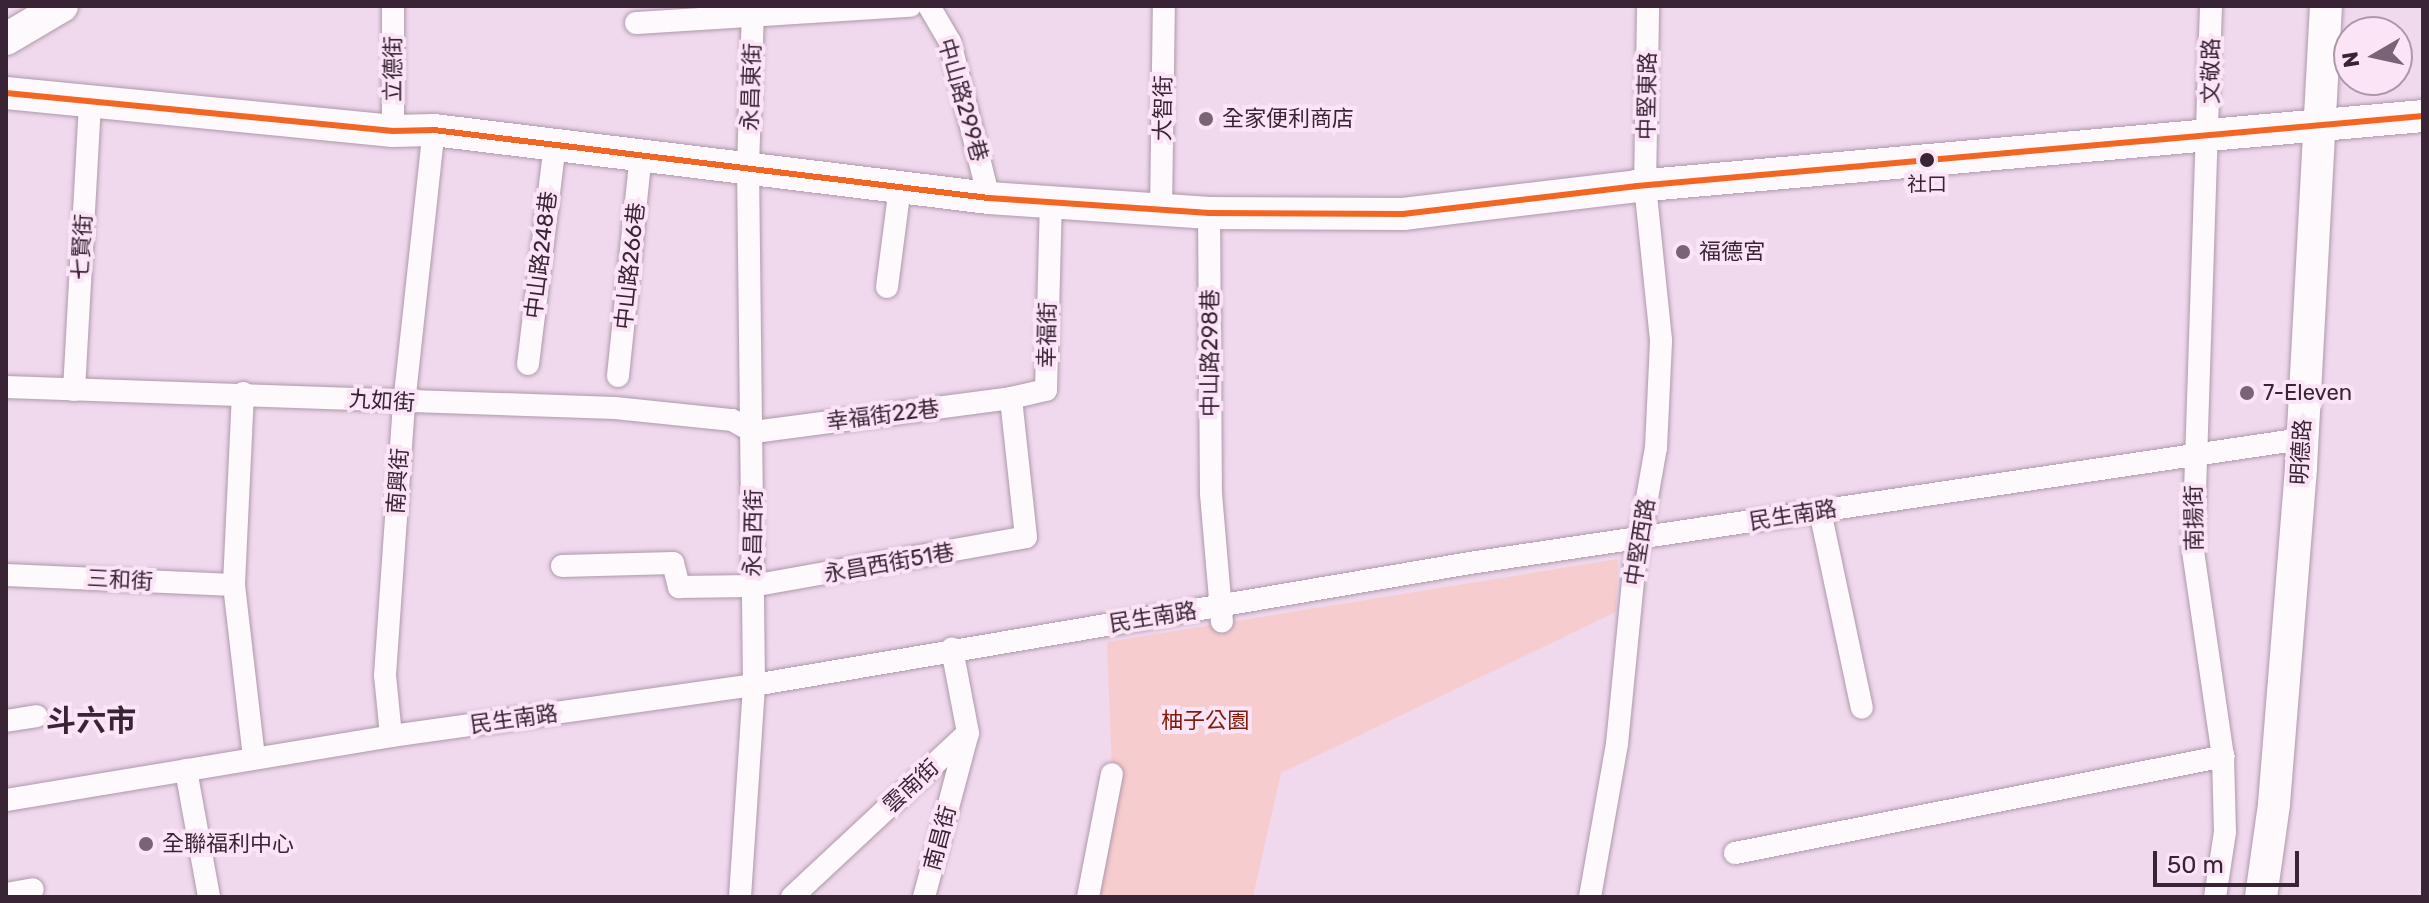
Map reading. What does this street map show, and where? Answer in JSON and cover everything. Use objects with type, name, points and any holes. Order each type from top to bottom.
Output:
[{"type":"street","points":[[6,39],[62,6]]},
{"type":"street","name":"立德街","points":[[393,6],[393,131]]},
{"type":"street","points":[[636,23],[753,11],[910,6]]},
{"type":"street","name":"中山路299巷","points":[[929,6],[950,42],[989,198]]},
{"type":"street","name":"大智街","points":[[1161,211],[1164,6]]},
{"type":"street","name":"中堅東路","points":[[1645,186],[1648,6]]},
{"type":"street","name":"文敬路","points":[[2211,6],[2211,136]]},
{"type":"street","name":"明德路","points":[[2261,897],[2274,804],[2302,439],[2322,124],[2326,6]]},
{"type":"street","name":"永昌東街","points":[[748,168],[753,11]]},
{"type":"street","points":[[6,93],[393,131],[434,130],[989,198],[1209,213],[1403,214],[1645,186],[2423,116]]},
{"type":"street","name":"七賢街","points":[[74,390],[90,103]]},
{"type":"street","name":"南興街","points":[[391,736],[385,675],[404,404],[434,130]]},
{"type":"street","name":"南揚街","points":[[2211,136],[2193,455],[2193,551],[2223,756],[2225,832],[2215,897]]},
{"type":"street","name":"中山路248巷","points":[[528,364],[555,145]]},
{"type":"street","name":"中山路266巷","points":[[618,376],[641,155]]},
{"type":"street","name":"永昌西街","points":[[740,897],[754,685],[754,432],[748,168]]},
{"type":"street","name":"中堅西路","points":[[1595,896],[1617,744],[1640,540],[1656,448],[1661,340],[1645,186]]},
{"type":"street","points":[[887,287],[900,187]]},
{"type":"street","name":"幸福街","points":[[1011,398],[1046,390],[1051,200]]},
{"type":"street","name":"中山路298巷","points":[[1209,213],[1211,494],[1221,614]]},
{"type":"street","name":"九如街","points":[[6,387],[243,393],[404,404],[615,408],[732,420],[754,432]]},
{"type":"street","points":[[243,393],[234,585],[254,758]]},
{"type":"street","name":"幸福街22巷","points":[[754,432],[1011,398]]},
{"type":"street","name":"永昌西街51巷","points":[[562,566],[673,563],[679,587],[752,586],[1026,537],[1011,398]]},
{"type":"street","name":"民生南路","points":[[6,800],[391,736],[754,685],[952,649],[1221,614],[1470,563],[2302,439]]},
{"type":"street","points":[[1820,511],[1862,708]]},
{"type":"street","name":"三和街","points":[[6,575],[234,585]]},
{"type":"street","points":[[952,649],[968,733]]},
{"type":"street","points":[[6,721],[37,716]]},
{"type":"street","name":"雲南街","points":[[792,897],[968,733]]},
{"type":"street","name":"南昌街","points":[[924,897],[968,733]]},
{"type":"street","points":[[1735,853],[2223,756]]},
{"type":"street","points":[[186,770],[209,897]]},
{"type":"street","points":[[1088,897],[1112,774]]},
{"type":"street","points":[[6,894],[33,889]]},
{"type":"green space","name":"柚子公園","points":[[1618,559],[1616,612],[1281,773],[1253,897],[1093,897],[1112,774],[1107,642]]},
{"type":"transit line","points":[[6,93],[393,131],[434,130],[989,198],[1209,213],[1403,214],[1637,186],[2423,116]]},
{"type":"place","name":"全家便利商店","points":[[1206,119]]},
{"type":"place","name":"社口","points":[[1927,160]]},
{"type":"place","name":"福德宮","points":[[1683,252]]},
{"type":"place","name":"7-Eleven","points":[[2247,393]]},
{"type":"place","name":"全聯福利中心","points":[[146,844]]},
{"type":"district","name":"斗六市","points":[[91,721]]}]
